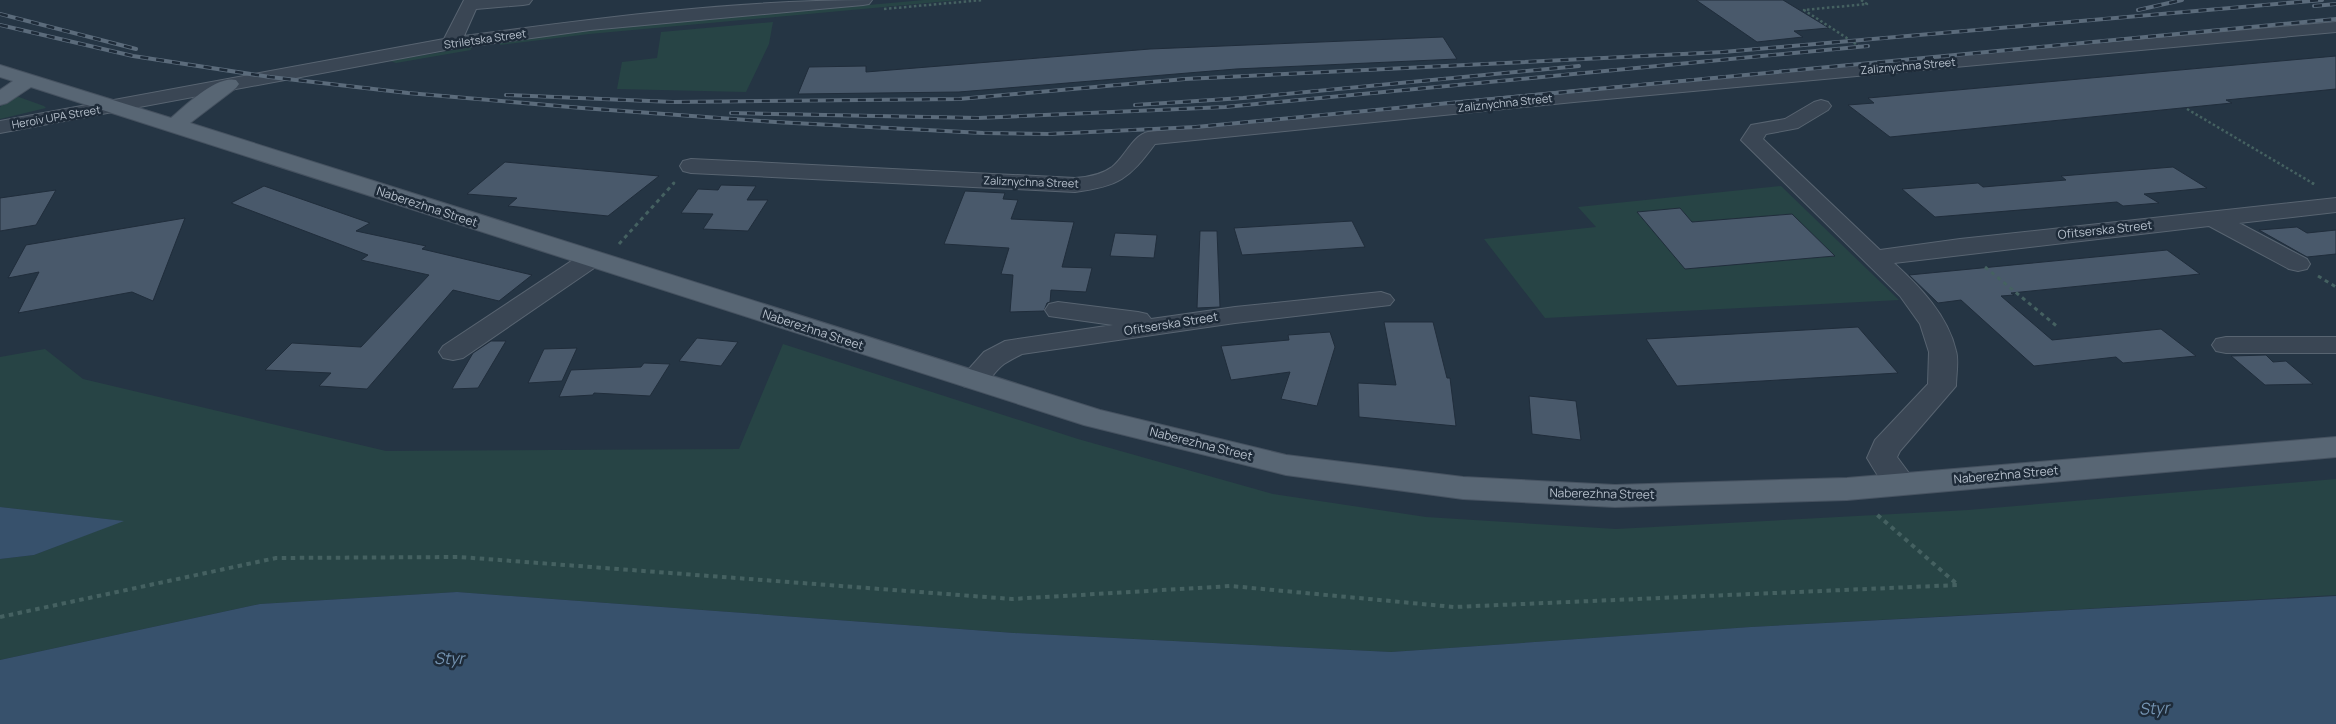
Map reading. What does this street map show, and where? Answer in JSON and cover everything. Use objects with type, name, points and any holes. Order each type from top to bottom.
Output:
[{"type":"main road","name":"Naberezhna Street","points":[[0,71],[1094,418],[1286,465],[1463,488],[1615,496],[1847,488],[2336,447]]},
{"type":"main road","points":[[0,99],[29,80]]},
{"type":"main road","points":[[175,125],[198,105],[229,84]]},
{"type":"street","points":[[451,43],[469,4],[523,0]]},
{"type":"street","name":"Striletska Street","points":[[112,106],[451,43],[731,6],[863,0]]},
{"type":"street","name":"Zaliznychna Street","points":[[691,166],[1075,185],[1097,183],[1114,177],[1124,170],[1148,138],[1584,95],[2336,27]]},
{"type":"street","name":"Heroiv UPA Street","points":[[0,127],[112,106]]},
{"type":"street","points":[[1821,106],[1791,124],[1758,129],[1752,140],[1909,292],[1933,323],[1943,352],[1942,386],[1886,447],[1882,458],[1902,484]]},
{"type":"street","name":"Ofitserska Street","points":[[1874,258],[1960,246],[2336,205]]},
{"type":"street","points":[[2214,218],[2298,264]]},
{"type":"street","points":[[453,352],[597,261]]},
{"type":"street","name":"Ofitserska Street","points":[[973,380],[994,358],[1015,347],[1235,315],[1381,300]]},
{"type":"street","points":[[1058,310],[1172,325]]},
{"type":"street","points":[[2226,345],[2336,344]]},
{"type":"path","points":[[1861,0],[1868,4],[1804,10],[1892,68]]},
{"type":"path","points":[[2187,108],[2319,188]]},
{"type":"path","points":[[597,261],[691,166]]},
{"type":"path","points":[[1960,246],[2059,328]]},
{"type":"path","points":[[0,617],[276,558],[460,557],[1012,599],[1231,586],[1454,607],[1958,585],[1847,488]]},
{"type":"green space","points":[[924,0],[960,0],[589,34],[500,45],[500,42],[590,30]]},
{"type":"green space","points":[[773,22],[769,44],[746,92],[617,89],[622,62],[657,58],[661,32]]},
{"type":"green space","points":[[471,47],[471,50],[396,63],[390,61]]},
{"type":"green space","points":[[16,96],[46,108],[0,119],[0,107],[10,97]]},
{"type":"green space","points":[[1781,186],[1899,300],[1545,318],[1484,239],[1596,227],[1578,207]]},
{"type":"green space","points":[[783,344],[1078,439],[1273,494],[1426,517],[1616,529],[1968,510],[2336,479],[2336,595],[1751,627],[1391,652],[1014,633],[457,592],[260,604],[0,660],[0,559],[34,555],[122,521],[0,507],[0,357],[45,349],[83,379],[386,451],[739,449]]},
{"type":"water","points":[[0,507],[124,521],[34,555],[0,559]]},
{"type":"water","name":"Styr","points":[[457,592],[1014,633],[1391,652],[1751,627],[2336,596],[2336,724],[0,724],[0,660],[260,604]]},
{"type":"building","points":[[1696,0],[1783,0],[1829,28],[1794,31],[1803,37],[1757,42]]},
{"type":"building","points":[[1443,37],[1457,59],[1236,69],[959,92],[798,94],[809,67],[866,66],[866,72],[1150,49]]},
{"type":"building","points":[[2336,56],[2336,89],[2226,100],[2232,103],[1890,137],[1848,105],[1874,103],[1868,98]]},
{"type":"building","points":[[505,162],[659,176],[608,216],[508,206],[517,198],[467,194]]},
{"type":"building","points":[[2173,167],[2207,188],[2144,194],[2159,203],[2123,206],[2117,202],[1935,217],[1902,189],[1978,183],[1983,187],[2066,180],[2061,176]]},
{"type":"building","points":[[721,185],[756,186],[747,200],[768,200],[748,231],[703,229],[713,214],[681,213],[698,189],[718,190]]},
{"type":"building","points":[[264,186],[370,223],[356,231],[426,246],[422,249],[532,275],[499,301],[453,290],[367,389],[319,386],[331,373],[265,370],[292,343],[361,347],[429,275],[361,260],[368,255],[231,203]]},
{"type":"building","points":[[56,190],[36,225],[0,231],[0,198]]},
{"type":"building","points":[[965,191],[1005,193],[1003,199],[1018,200],[1011,219],[1074,222],[1062,267],[1092,268],[1086,292],[1051,290],[1050,302],[1047,303],[1044,311],[1010,312],[1013,275],[1001,274],[1009,248],[944,244]]},
{"type":"building","points":[[1680,208],[1692,222],[1792,214],[1835,256],[1685,269],[1637,212]]},
{"type":"building","points":[[185,218],[153,301],[132,292],[18,313],[39,272],[8,278],[26,245]]},
{"type":"building","points":[[1352,221],[1365,247],[1242,255],[1234,228]]},
{"type":"building","points":[[2297,227],[2307,233],[2336,230],[2336,254],[2307,257],[2259,230]]},
{"type":"building","points":[[1200,231],[1217,231],[1220,307],[1197,308]]},
{"type":"building","points":[[1115,233],[1157,235],[1154,258],[1110,256]]},
{"type":"building","points":[[2167,250],[2200,274],[2011,293],[2014,295],[2001,296],[2052,340],[2161,329],[2196,356],[2123,363],[2116,357],[2034,366],[1961,300],[1938,303],[1909,275]]},
{"type":"building","points":[[1384,322],[1433,322],[1447,378],[1450,378],[1456,426],[1359,417],[1358,383],[1396,385]]},
{"type":"building","points":[[1858,327],[1898,373],[1677,386],[1646,339]]},
{"type":"building","points":[[1330,332],[1335,347],[1317,406],[1281,399],[1290,372],[1231,380],[1221,346],[1289,340],[1288,335]]},
{"type":"building","points":[[697,338],[738,342],[721,366],[679,361]]},
{"type":"building","points":[[491,341],[506,341],[478,388],[452,389],[473,353]]},
{"type":"building","points":[[577,348],[562,381],[528,383],[544,349]]},
{"type":"building","points":[[2266,355],[2273,362],[2286,361],[2313,384],[2265,385],[2231,356]]},
{"type":"building","points":[[644,363],[670,364],[650,396],[594,393],[593,395],[559,397],[571,370],[641,367]]},
{"type":"building","points":[[1529,396],[1576,401],[1581,440],[1532,434]]},
{"type":"railway","points":[[2138,10],[2182,0]]},
{"type":"railway","points":[[506,95],[673,102],[959,99],[1185,79],[1723,52],[2322,0]]},
{"type":"railway","points":[[2314,6],[2336,4]]},
{"type":"railway","points":[[0,14],[136,49]]},
{"type":"railway","points":[[0,25],[133,56],[270,77],[408,93],[775,122],[983,133],[1048,134],[1196,127],[2336,19]]},
{"type":"railway","points":[[731,113],[978,118],[1225,107],[1868,46]]},
{"type":"railway","points":[[1135,105],[1243,98],[1579,66]]}]
